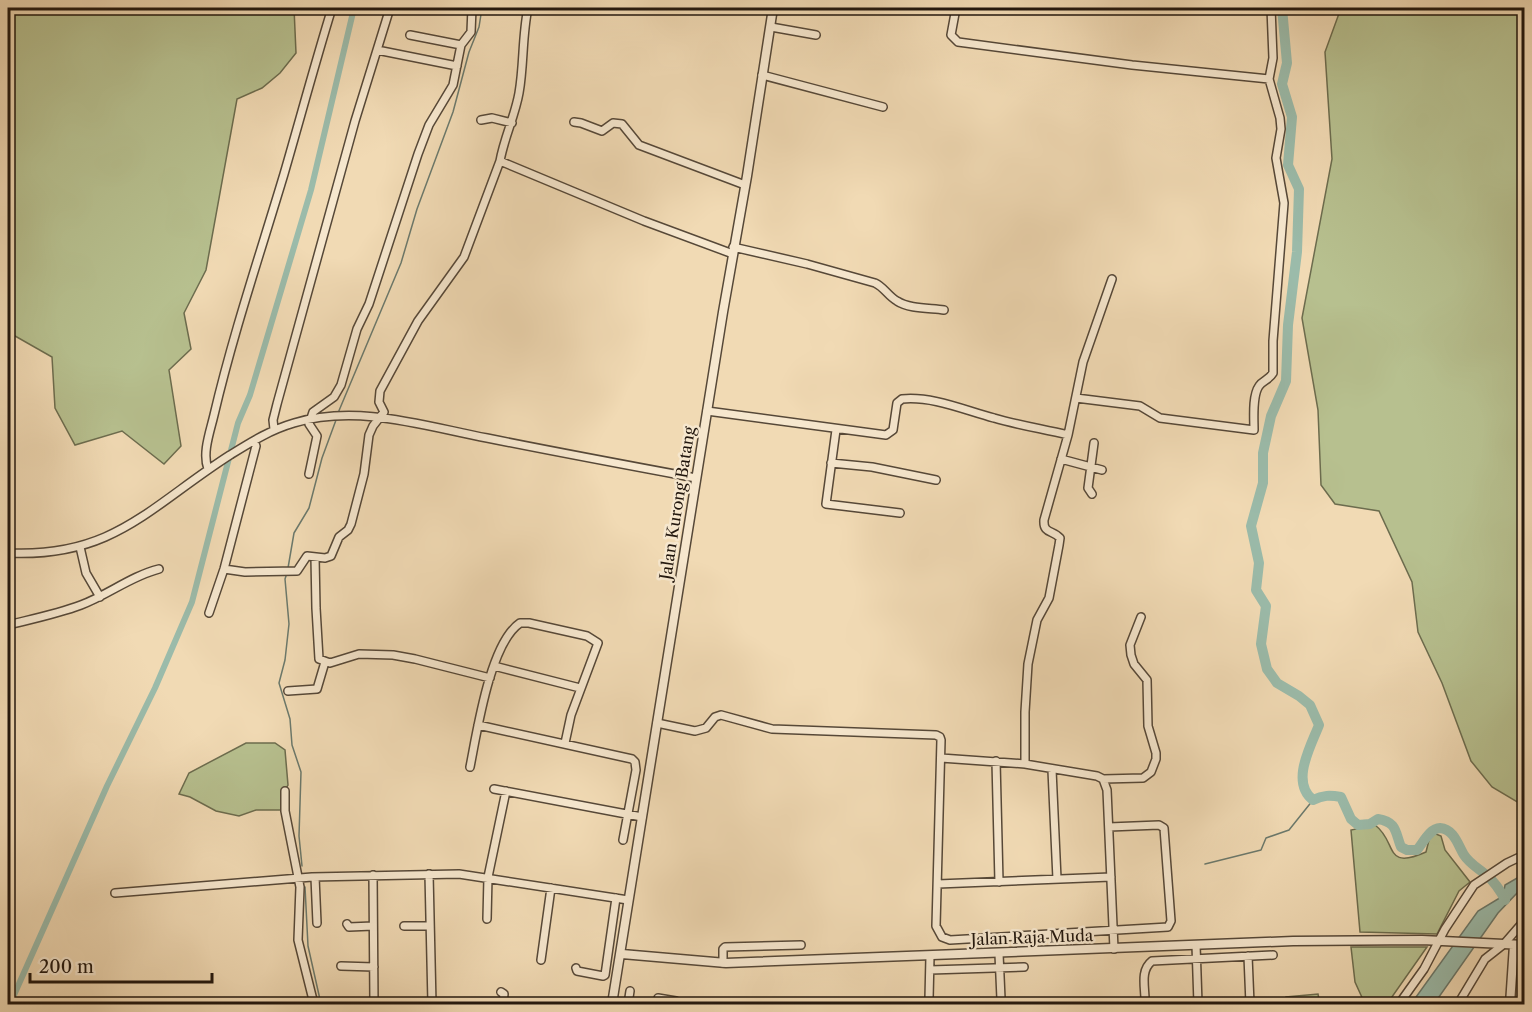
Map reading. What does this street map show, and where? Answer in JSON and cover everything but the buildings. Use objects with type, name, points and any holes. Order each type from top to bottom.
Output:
[{"type":"street","points":[[208,469],[206,449],[223,381],[332,8]]},
{"type":"street","points":[[274,429],[273,420],[355,122],[390,8]]},
{"type":"street","points":[[309,474],[317,436],[309,424],[309,419],[313,412],[336,394],[341,385],[357,329],[369,304],[418,154],[429,125],[453,85],[461,45],[471,32],[472,8]]},
{"type":"street","points":[[224,569],[253,572],[298,569],[307,556],[325,558],[331,556],[339,537],[348,530],[360,491],[369,435],[384,412],[379,402],[380,391],[418,321],[450,280],[464,257],[500,161],[519,90],[528,8]]},
{"type":"street","name":"Jalan Kurong Batang","points":[[612,1005],[773,8]]},
{"type":"street","points":[[956,8],[951,35],[958,42],[1143,66],[1269,79]]},
{"type":"street","points":[[1076,398],[1140,406],[1160,418],[1254,430],[1257,389],[1270,378],[1272,373],[1284,203],[1276,158],[1281,129],[1280,118],[1269,79],[1273,58],[1271,8]]},
{"type":"street","points":[[771,27],[816,35]]},
{"type":"street","points":[[410,35],[461,45]]},
{"type":"street","points":[[377,50],[457,66]]},
{"type":"street","points":[[762,75],[883,107]]},
{"type":"street","points":[[481,120],[492,118],[512,123]]},
{"type":"street","points":[[574,122],[602,131],[613,123],[622,124],[639,145],[745,185]]},
{"type":"street","points":[[500,161],[644,221],[733,250],[807,264],[875,283],[897,301],[944,310]]},
{"type":"street","points":[[1025,764],[1025,712],[1029,655],[1037,620],[1049,598],[1059,545],[1059,538],[1044,527],[1044,520],[1068,435],[1083,362],[1112,279]]},
{"type":"street","points":[[707,411],[886,435],[893,430],[898,401],[908,398],[940,402],[996,419],[1068,435]]},
{"type":"street","points":[[8,553],[52,553],[80,547],[107,537],[132,524],[208,469],[253,441],[274,429],[309,419],[382,416],[696,478]]},
{"type":"street","points":[[836,430],[826,504],[900,513]]},
{"type":"street","points":[[209,613],[224,569],[256,446],[253,441]]},
{"type":"street","points":[[1092,494],[1088,488],[1094,443]]},
{"type":"street","points":[[1061,459],[1102,470]]},
{"type":"street","points":[[831,463],[872,467],[936,480]]},
{"type":"street","points":[[80,547],[86,573],[100,597]]},
{"type":"street","points":[[315,557],[319,659],[325,662],[335,662],[363,654],[393,656],[415,659],[490,678]]},
{"type":"street","points":[[8,625],[53,614],[100,597],[125,583],[159,569]]},
{"type":"street","points":[[941,758],[1025,764],[1097,776],[1103,779],[1143,778],[1151,772],[1156,759],[1148,726],[1146,680],[1131,656],[1130,645],[1141,616]]},
{"type":"street","points":[[470,767],[478,725],[494,666],[505,640],[520,623],[529,622],[587,636],[597,641],[599,645],[580,688],[565,743]]},
{"type":"street","points":[[288,691],[317,689],[325,662]]},
{"type":"street","points":[[494,666],[580,688]]},
{"type":"street","points":[[657,723],[695,731],[706,728],[714,717],[721,715],[772,729],[936,735],[941,739],[936,926],[938,933],[945,939],[966,940],[1166,928],[1171,921],[1164,828],[1159,825],[1109,827]]},
{"type":"street","points":[[478,725],[628,757],[635,762],[636,770],[623,840]]},
{"type":"street","points":[[996,761],[999,882]]},
{"type":"street","points":[[1052,770],[1057,879]]},
{"type":"street","points":[[1103,779],[1107,790],[1114,949]]},
{"type":"street","points":[[494,789],[642,817]]},
{"type":"street","points":[[285,791],[285,811],[300,904],[298,940],[314,1005]]},
{"type":"street","points":[[487,919],[488,877],[497,824],[506,791]]},
{"type":"street","points":[[1399,1005],[1442,941],[1474,885],[1507,863],[1524,855]]},
{"type":"street","points":[[429,874],[432,1005]]},
{"type":"street","points":[[115,893],[315,877],[459,874],[628,900]]},
{"type":"street","points":[[372,875],[374,1005]]},
{"type":"street","points":[[315,877],[317,923]]},
{"type":"street","points":[[938,884],[1111,877]]},
{"type":"street","points":[[542,960],[551,888]]},
{"type":"street","points":[[576,968],[577,971],[605,975],[616,898]]},
{"type":"street","points":[[1458,1005],[1485,959],[1504,944],[1524,921]]},
{"type":"street","points":[[347,924],[349,927],[373,926]]},
{"type":"street","points":[[404,926],[430,926]]},
{"type":"street","name":"Jalan Raja Muda","points":[[622,954],[723,963],[1334,940],[1442,941],[1524,945]]},
{"type":"street","points":[[723,963],[725,947],[801,945]]},
{"type":"street","points":[[1196,945],[1198,1005]]},
{"type":"street","points":[[1510,1005],[1515,945]]},
{"type":"street","points":[[999,954],[1003,1005]]},
{"type":"street","points":[[1145,1005],[1144,971],[1149,963],[1156,960],[1273,955]]},
{"type":"street","points":[[930,956],[930,1005]]},
{"type":"street","points":[[1248,956],[1250,1005]]},
{"type":"street","points":[[341,966],[374,967]]},
{"type":"street","points":[[930,970],[1024,967]]},
{"type":"street","points":[[628,1005],[630,991]]},
{"type":"street","points":[[501,992],[504,994],[503,1005]]},
{"type":"street","points":[[658,998],[675,1001],[681,1005]]},
{"type":"green space","points":[[8,8],[294,8],[296,53],[280,73],[262,88],[237,99],[206,270],[184,313],[191,349],[169,370],[181,446],[164,464],[122,431],[75,445],[55,408],[52,357],[8,332]]},
{"type":"green space","points":[[1341,8],[1524,8],[1524,806],[1492,787],[1471,761],[1442,683],[1418,632],[1412,582],[1379,511],[1335,504],[1321,485],[1318,410],[1302,318],[1332,159],[1325,52]]},
{"type":"green space","points":[[246,743],[275,743],[285,750],[288,785],[283,794],[283,810],[256,810],[239,816],[216,811],[190,797],[179,794],[189,773]]},
{"type":"green space","points":[[1375,825],[1387,839],[1393,852],[1403,858],[1426,852],[1431,832],[1441,836],[1445,850],[1470,882],[1459,891],[1437,934],[1360,932],[1351,830]]},
{"type":"green space","points":[[1351,947],[1427,947],[1387,1004],[1365,1004],[1355,982]]},
{"type":"green space","points":[[1318,994],[1320,1004],[1286,1004],[1286,997]]},
{"type":"shaded area","points":[[1524,874],[1524,889],[1520,890],[1498,913],[1434,1004],[1411,1004],[1478,911],[1503,896],[1505,885]]},
{"type":"waterway","points":[[10,1004],[192,602],[238,423],[250,395],[311,190],[354,8]]},
{"type":"waterway","points":[[338,413],[401,263],[417,209],[453,112],[469,52],[479,27],[482,8]]},
{"type":"waterway","points":[[1282,8],[1287,63],[1282,84],[1292,117],[1288,165],[1299,189],[1297,252],[1288,325],[1286,381],[1271,416],[1263,453],[1263,483],[1251,526],[1259,563],[1256,590],[1266,606],[1261,644],[1267,669],[1277,683],[1310,705],[1319,725],[1304,764],[1303,774],[1306,792],[1313,800],[1327,796],[1341,797],[1351,819],[1358,825],[1370,824],[1378,819],[1384,820],[1392,825],[1401,847],[1407,850],[1417,850],[1433,830],[1440,828],[1449,831],[1464,855],[1494,882],[1505,900]]},
{"type":"waterway","points":[[288,568],[294,533],[309,508],[322,458],[336,420]]},
{"type":"waterway","points":[[287,573],[285,579],[289,624],[285,660],[279,683],[290,719],[292,745],[301,772],[299,836],[302,866]]},
{"type":"waterway","points":[[1205,864],[1261,850],[1266,838],[1289,830],[1313,800]]},
{"type":"waterway","points":[[305,887],[308,946],[321,1004]]}]
